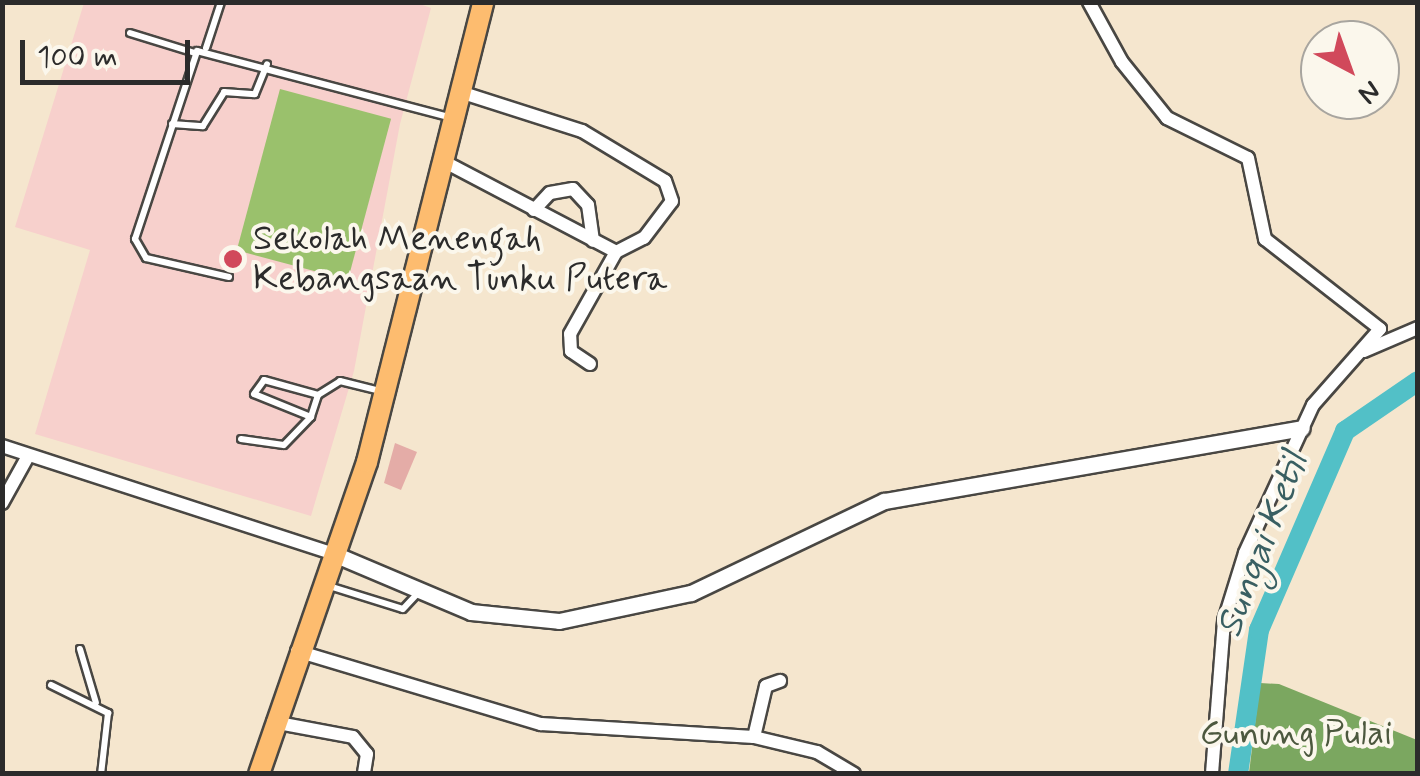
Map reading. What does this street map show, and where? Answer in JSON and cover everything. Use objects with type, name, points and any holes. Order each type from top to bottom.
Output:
[{"type":"main road","points":[[259,774],[272,722],[334,554],[386,393],[483,2]]},
{"type":"street","points":[[1089,2],[1122,62],[1167,118],[1227,142],[1248,158],[1265,239],[1379,326],[1361,352],[1326,387],[1302,428],[1230,596],[1212,774]]},
{"type":"street","points":[[460,92],[495,108],[564,122],[665,181],[672,196],[666,215],[634,246],[616,252],[570,334],[571,351],[590,364]]},
{"type":"street","points":[[442,162],[616,252]]},
{"type":"street","points":[[534,210],[550,193],[573,189],[588,205],[593,240]]},
{"type":"street","points":[[1361,352],[1418,328]]},
{"type":"street","points":[[2,446],[334,554],[420,591],[506,620],[590,617],[691,593],[884,501],[1302,428]]},
{"type":"street","points":[[3,500],[28,456]]},
{"type":"street","points":[[298,651],[540,724],[754,738],[817,752],[854,774]]},
{"type":"street","points":[[754,738],[766,686],[780,681]]},
{"type":"street","points":[[272,722],[353,737],[366,754],[364,774]]},
{"type":"lane","points":[[206,48],[221,2]]},
{"type":"lane","points":[[130,33],[194,53],[206,48],[267,64],[454,118]]},
{"type":"lane","points":[[194,53],[134,239],[146,258],[229,276]]},
{"type":"lane","points":[[172,124],[203,126],[224,92],[255,94],[267,64]]},
{"type":"lane","points":[[311,417],[260,400],[255,389],[264,380],[318,395]]},
{"type":"lane","points":[[241,439],[284,444],[311,417],[318,395],[340,381],[386,393]]},
{"type":"lane","points":[[323,584],[397,609],[408,608],[420,591]]},
{"type":"lane","points":[[80,649],[96,704],[112,724],[101,774]]},
{"type":"lane","points":[[51,686],[96,704]]},
{"type":"shaded area","name":"Sekolah Menengah Kebangsaan Tunku Putera","points":[[414,2],[431,8],[400,124],[354,371],[311,516],[35,434],[90,250],[15,227],[84,3]]},
{"type":"green space","points":[[280,89],[391,119],[348,280],[237,250]]},
{"type":"green space","name":"Gunung Pulai","points":[[1260,683],[1279,684],[1417,740],[1417,773],[1249,773]]},
{"type":"building","points":[[395,443],[417,452],[401,490],[384,483]]},
{"type":"waterway","name":"Sungai Ketil","points":[[1238,774],[1259,630],[1345,431],[1418,381]]},
{"type":"place","name":"Sekolah Menengah Kebangsaan Tunku Putera","points":[[233,259]]}]
